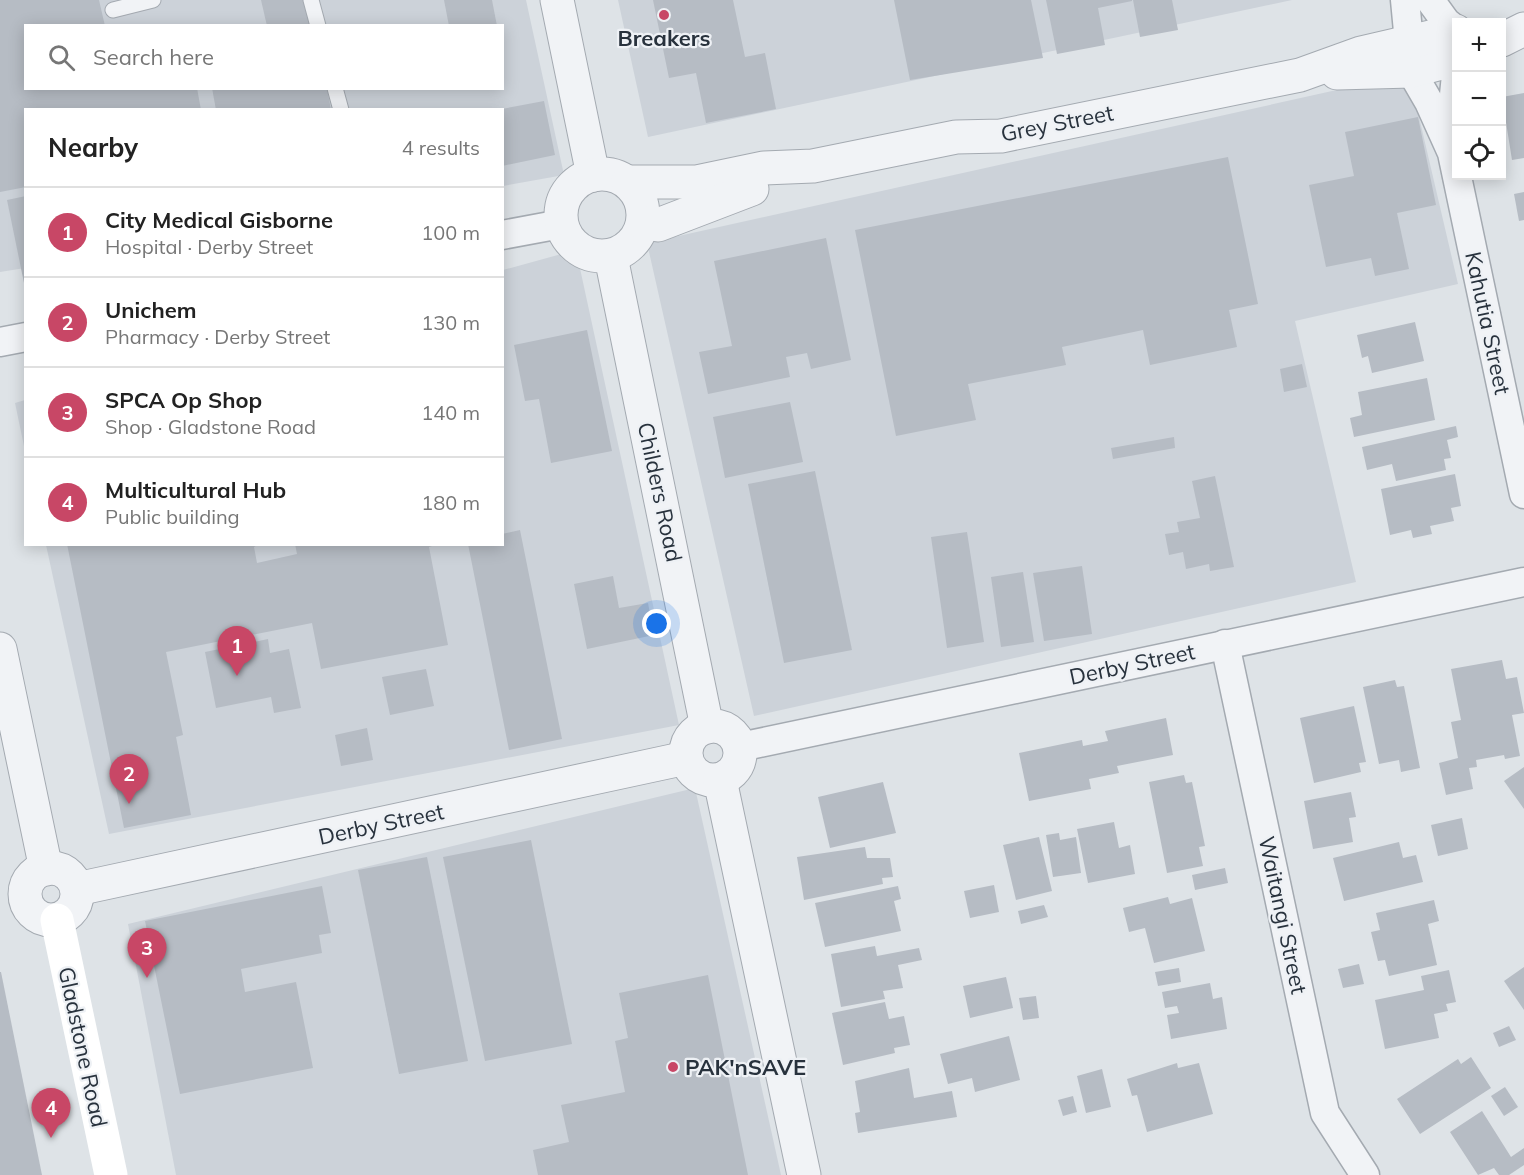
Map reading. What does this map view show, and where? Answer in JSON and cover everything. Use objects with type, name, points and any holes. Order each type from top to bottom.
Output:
[{"type":"main road","name":"Gladstone Road","points":[[57,920],[111,1175]]},
{"type":"street","points":[[557,0],[593,175]]},
{"type":"street","name":"Kahutia Street","points":[[1405,0],[1410,56],[1429,102],[1452,137]]},
{"type":"street","points":[[1430,0],[1452,27]]},
{"type":"street","points":[[1506,26],[1524,27]]},
{"type":"street","points":[[1506,38],[1524,27]]},
{"type":"street","name":"Grey Street","points":[[1410,56],[1452,33]]},
{"type":"street","name":"Grey Street","points":[[643,223],[658,225],[813,166],[956,136],[1001,136],[1300,75],[1410,56],[1452,59]]},
{"type":"street","name":"Grey Street","points":[[628,182],[691,183],[764,168],[813,166]]},
{"type":"street","points":[[606,173],[628,182],[639,200],[643,223],[632,243],[611,257],[599,258],[579,250],[571,243],[561,224],[564,199],[579,181],[593,175],[606,173]]},
{"type":"street","name":"Kahutia Street","points":[[1462,180],[1524,494]]},
{"type":"street","points":[[504,235],[561,224]]},
{"type":"street","name":"Childers Road","points":[[611,257],[707,727]]},
{"type":"street","points":[[0,342],[24,337]]},
{"type":"street","name":"Derby Street","points":[[740,747],[1524,582]]},
{"type":"street","name":"Waitangi Street","points":[[1225,644],[1325,1113],[1365,1175]]},
{"type":"street","points":[[0,649],[46,869]]},
{"type":"street","points":[[707,727],[723,728],[730,732],[738,739],[740,747],[738,762],[728,777],[720,780],[709,781],[701,777],[693,771],[686,758],[690,741],[700,729],[707,727]]},
{"type":"street","name":"Derby Street","points":[[77,889],[686,758]]},
{"type":"street","points":[[720,780],[804,1175]]},
{"type":"street","points":[[46,869],[62,871],[74,881],[77,889],[77,897],[71,912],[57,920],[40,919],[28,908],[13,902],[27,883],[38,872],[46,869]]},
{"type":"lane","points":[[113,10],[153,0]]},
{"type":"lane","points":[[312,0],[318,24]]},
{"type":"lane","points":[[336,90],[340,108]]},
{"type":"shaded area","points":[[0,0],[526,0],[564,175],[504,186],[504,108],[24,108],[24,268],[0,272]]},
{"type":"shaded area","points":[[618,0],[1292,0],[648,137]]},
{"type":"shaded area","points":[[1409,74],[1458,284],[1295,321],[1356,582],[754,716],[647,243]]},
{"type":"shaded area","points":[[576,250],[679,725],[109,834],[46,546],[504,546],[504,270]]},
{"type":"shaded area","points":[[24,401],[24,446],[15,403]]},
{"type":"shaded area","points":[[695,788],[781,1175],[176,1175],[128,924]]},
{"type":"building","points":[[0,0],[99,0],[105,24],[24,24],[24,90],[197,90],[201,108],[24,108],[24,187],[0,192]]},
{"type":"building","points":[[261,0],[309,0],[314,24],[267,24]]},
{"type":"building","points":[[444,0],[492,0],[497,24],[449,24]]},
{"type":"building","points":[[653,0],[733,0],[745,57],[765,53],[776,109],[706,123],[696,73],[669,78]]},
{"type":"building","points":[[894,0],[1031,0],[1043,58],[910,80]]},
{"type":"building","points":[[1046,0],[1132,1],[1098,8],[1105,45],[1057,54]]},
{"type":"building","points":[[1133,0],[1172,0],[1178,30],[1140,37]]},
{"type":"building","points":[[212,90],[327,90],[331,108],[216,108]]},
{"type":"building","points":[[1524,93],[1524,158],[1512,160],[1506,122],[1506,96]]},
{"type":"building","points":[[544,101],[555,155],[504,166],[504,109]]},
{"type":"building","points":[[1418,117],[1436,205],[1397,213],[1409,269],[1375,276],[1371,258],[1326,267],[1309,185],[1354,176],[1345,132]]},
{"type":"building","points":[[1228,157],[1258,304],[1229,310],[1237,347],[1150,365],[1143,330],[1062,347],[1066,365],[968,384],[976,420],[896,436],[855,230]]},
{"type":"building","points":[[1524,192],[1524,220],[1519,221],[1514,194]]},
{"type":"building","points":[[24,196],[24,283],[7,200]]},
{"type":"building","points":[[826,238],[851,360],[811,369],[807,353],[786,357],[790,377],[708,394],[699,352],[732,346],[714,261]]},
{"type":"building","points":[[1415,322],[1424,361],[1372,373],[1368,356],[1362,358],[1357,335]]},
{"type":"building","points":[[587,330],[612,451],[551,463],[539,399],[525,401],[514,345]]},
{"type":"building","points":[[1302,364],[1307,387],[1284,392],[1280,369]]},
{"type":"building","points":[[1427,378],[1435,420],[1354,437],[1350,418],[1362,415],[1358,392]]},
{"type":"building","points":[[790,402],[803,462],[725,478],[713,417]]},
{"type":"building","points":[[1456,426],[1458,437],[1447,440],[1451,458],[1444,459],[1446,470],[1396,481],[1392,464],[1367,470],[1362,447]]},
{"type":"building","points":[[1174,437],[1175,448],[1113,459],[1111,448]]},
{"type":"building","points":[[815,471],[852,650],[784,663],[748,484]]},
{"type":"building","points":[[1455,474],[1461,506],[1451,508],[1454,521],[1430,526],[1432,534],[1413,538],[1411,530],[1390,535],[1381,489]]},
{"type":"building","points":[[1215,476],[1234,567],[1210,571],[1209,564],[1186,569],[1183,552],[1169,555],[1165,534],[1179,532],[1177,522],[1200,518],[1192,481]]},
{"type":"building","points":[[520,530],[562,739],[509,750],[468,546],[504,546],[504,534]]},
{"type":"building","points":[[967,532],[984,642],[947,648],[931,537]]},
{"type":"building","points":[[67,546],[256,546],[257,563],[297,554],[295,546],[432,546],[429,547],[448,645],[321,669],[312,623],[166,652],[183,735],[176,737],[191,815],[124,828]]},
{"type":"building","points":[[1082,566],[1092,634],[1044,641],[1033,573]]},
{"type":"building","points":[[1023,572],[1034,642],[1001,647],[991,577]]},
{"type":"building","points":[[613,576],[619,608],[648,603],[654,635],[587,649],[574,584]]},
{"type":"building","points":[[268,639],[270,653],[289,649],[301,708],[274,713],[271,697],[216,708],[205,652]]},
{"type":"building","points":[[1502,660],[1506,679],[1517,677],[1524,713],[1512,715],[1520,756],[1505,759],[1504,755],[1476,760],[1477,767],[1469,768],[1473,789],[1446,795],[1439,763],[1458,758],[1451,722],[1461,720],[1451,669]]},
{"type":"building","points":[[426,669],[434,706],[390,715],[382,677]]},
{"type":"building","points":[[1395,680],[1397,687],[1404,686],[1420,768],[1401,772],[1399,760],[1379,764],[1363,687]]},
{"type":"building","points":[[1354,706],[1366,762],[1359,763],[1361,772],[1314,783],[1300,718]]},
{"type":"building","points":[[1166,718],[1173,755],[1117,766],[1119,773],[1089,779],[1091,789],[1029,801],[1019,753],[1082,740],[1083,746],[1108,741],[1105,731]]},
{"type":"building","points":[[367,728],[373,760],[341,766],[335,735]]},
{"type":"building","points":[[1524,767],[1524,809],[1504,781]]},
{"type":"building","points":[[1184,775],[1186,783],[1192,782],[1205,846],[1199,847],[1203,866],[1167,873],[1149,782]]},
{"type":"building","points":[[883,782],[896,833],[830,848],[818,797]]},
{"type":"building","points":[[1351,792],[1356,817],[1349,818],[1353,842],[1313,849],[1304,801]]},
{"type":"building","points":[[1462,818],[1468,849],[1438,856],[1431,825]]},
{"type":"building","points":[[1114,822],[1119,848],[1130,845],[1135,874],[1088,883],[1077,829]]},
{"type":"building","points":[[1059,833],[1060,840],[1076,837],[1081,873],[1053,877],[1046,835]]},
{"type":"building","points":[[1039,837],[1052,891],[1016,900],[1003,845]]},
{"type":"building","points":[[531,840],[572,1044],[485,1061],[443,857]]},
{"type":"building","points":[[1399,842],[1403,858],[1416,855],[1423,882],[1344,901],[1333,858]]},
{"type":"building","points":[[865,847],[867,858],[890,858],[893,877],[882,878],[883,884],[804,900],[797,857]]},
{"type":"building","points":[[427,857],[468,1061],[399,1074],[358,870]]},
{"type":"building","points":[[1225,868],[1228,883],[1195,890],[1192,875]]},
{"type":"building","points":[[994,885],[999,912],[970,918],[964,891]]},
{"type":"building","points":[[322,886],[331,933],[319,935],[322,953],[241,969],[245,992],[296,982],[313,1068],[180,1094],[145,921]]},
{"type":"building","points":[[898,886],[901,899],[894,901],[901,931],[825,947],[815,903]]},
{"type":"building","points":[[1168,897],[1170,904],[1192,898],[1205,951],[1154,963],[1145,928],[1129,932],[1123,908]]},
{"type":"building","points":[[1434,900],[1439,921],[1428,924],[1437,965],[1389,976],[1385,960],[1378,961],[1371,932],[1380,930],[1376,913]]},
{"type":"building","points":[[1044,905],[1048,917],[1021,924],[1018,911]]},
{"type":"building","points":[[875,946],[877,956],[919,948],[922,960],[898,965],[903,988],[883,991],[885,999],[841,1007],[831,954]]},
{"type":"building","points":[[1359,964],[1364,984],[1343,988],[1338,969]]},
{"type":"building","points":[[1524,967],[1524,1010],[1504,981]]},
{"type":"building","points":[[1179,968],[1181,982],[1158,986],[1155,972]]},
{"type":"building","points":[[1449,970],[1456,1002],[1446,1004],[1448,1011],[1434,1014],[1439,1038],[1385,1049],[1375,1000],[1424,990],[1421,976]]},
{"type":"building","points":[[1,972],[42,1175],[0,1175]]},
{"type":"building","name":"PAK'nSAVE","points":[[708,975],[748,1175],[538,1175],[533,1150],[569,1142],[561,1105],[625,1092],[615,1041],[628,1038],[619,993]]},
{"type":"building","points":[[1006,977],[1013,1008],[970,1018],[963,986]]},
{"type":"building","points":[[1210,983],[1213,999],[1222,997],[1227,1029],[1171,1039],[1167,1015],[1179,1013],[1177,1006],[1165,1008],[1162,992]]},
{"type":"building","points":[[1036,996],[1039,1018],[1023,1020],[1019,998]]},
{"type":"building","points":[[885,1002],[889,1019],[904,1016],[910,1045],[894,1048],[895,1053],[843,1065],[832,1013]]},
{"type":"building","points":[[1509,1026],[1516,1040],[1499,1047],[1493,1033]]},
{"type":"building","points":[[1009,1036],[1020,1080],[975,1092],[972,1078],[948,1084],[940,1054]]},
{"type":"building","points":[[1471,1057],[1491,1088],[1420,1134],[1397,1099],[1458,1059],[1461,1064]]},
{"type":"building","points":[[1177,1063],[1178,1068],[1199,1063],[1213,1114],[1147,1132],[1137,1095],[1132,1096],[1127,1079]]},
{"type":"building","points":[[909,1068],[914,1098],[952,1091],[957,1117],[858,1133],[855,1113],[860,1112],[855,1081]]},
{"type":"building","points":[[1102,1069],[1111,1107],[1086,1113],[1077,1076]]},
{"type":"building","points":[[1505,1087],[1518,1107],[1504,1116],[1491,1096]]},
{"type":"building","points":[[1073,1096],[1077,1112],[1063,1116],[1058,1100]]},
{"type":"building","points":[[1482,1111],[1511,1157],[1524,1148],[1524,1165],[1509,1175],[1499,1175],[1494,1168],[1478,1175],[1450,1132]]},
{"type":"place","name":"Breakers","points":[[664,15]]},
{"type":"place","name":"City Medical Gisborne","points":[[237,676]]},
{"type":"place","name":"Unichem","points":[[129,804]]},
{"type":"place","name":"SPCA Op Shop","points":[[147,978]]},
{"type":"place","name":"PAK'nSAVE","points":[[673,1067]]},
{"type":"place","name":"Multicultural Hub","points":[[51,1138]]}]
